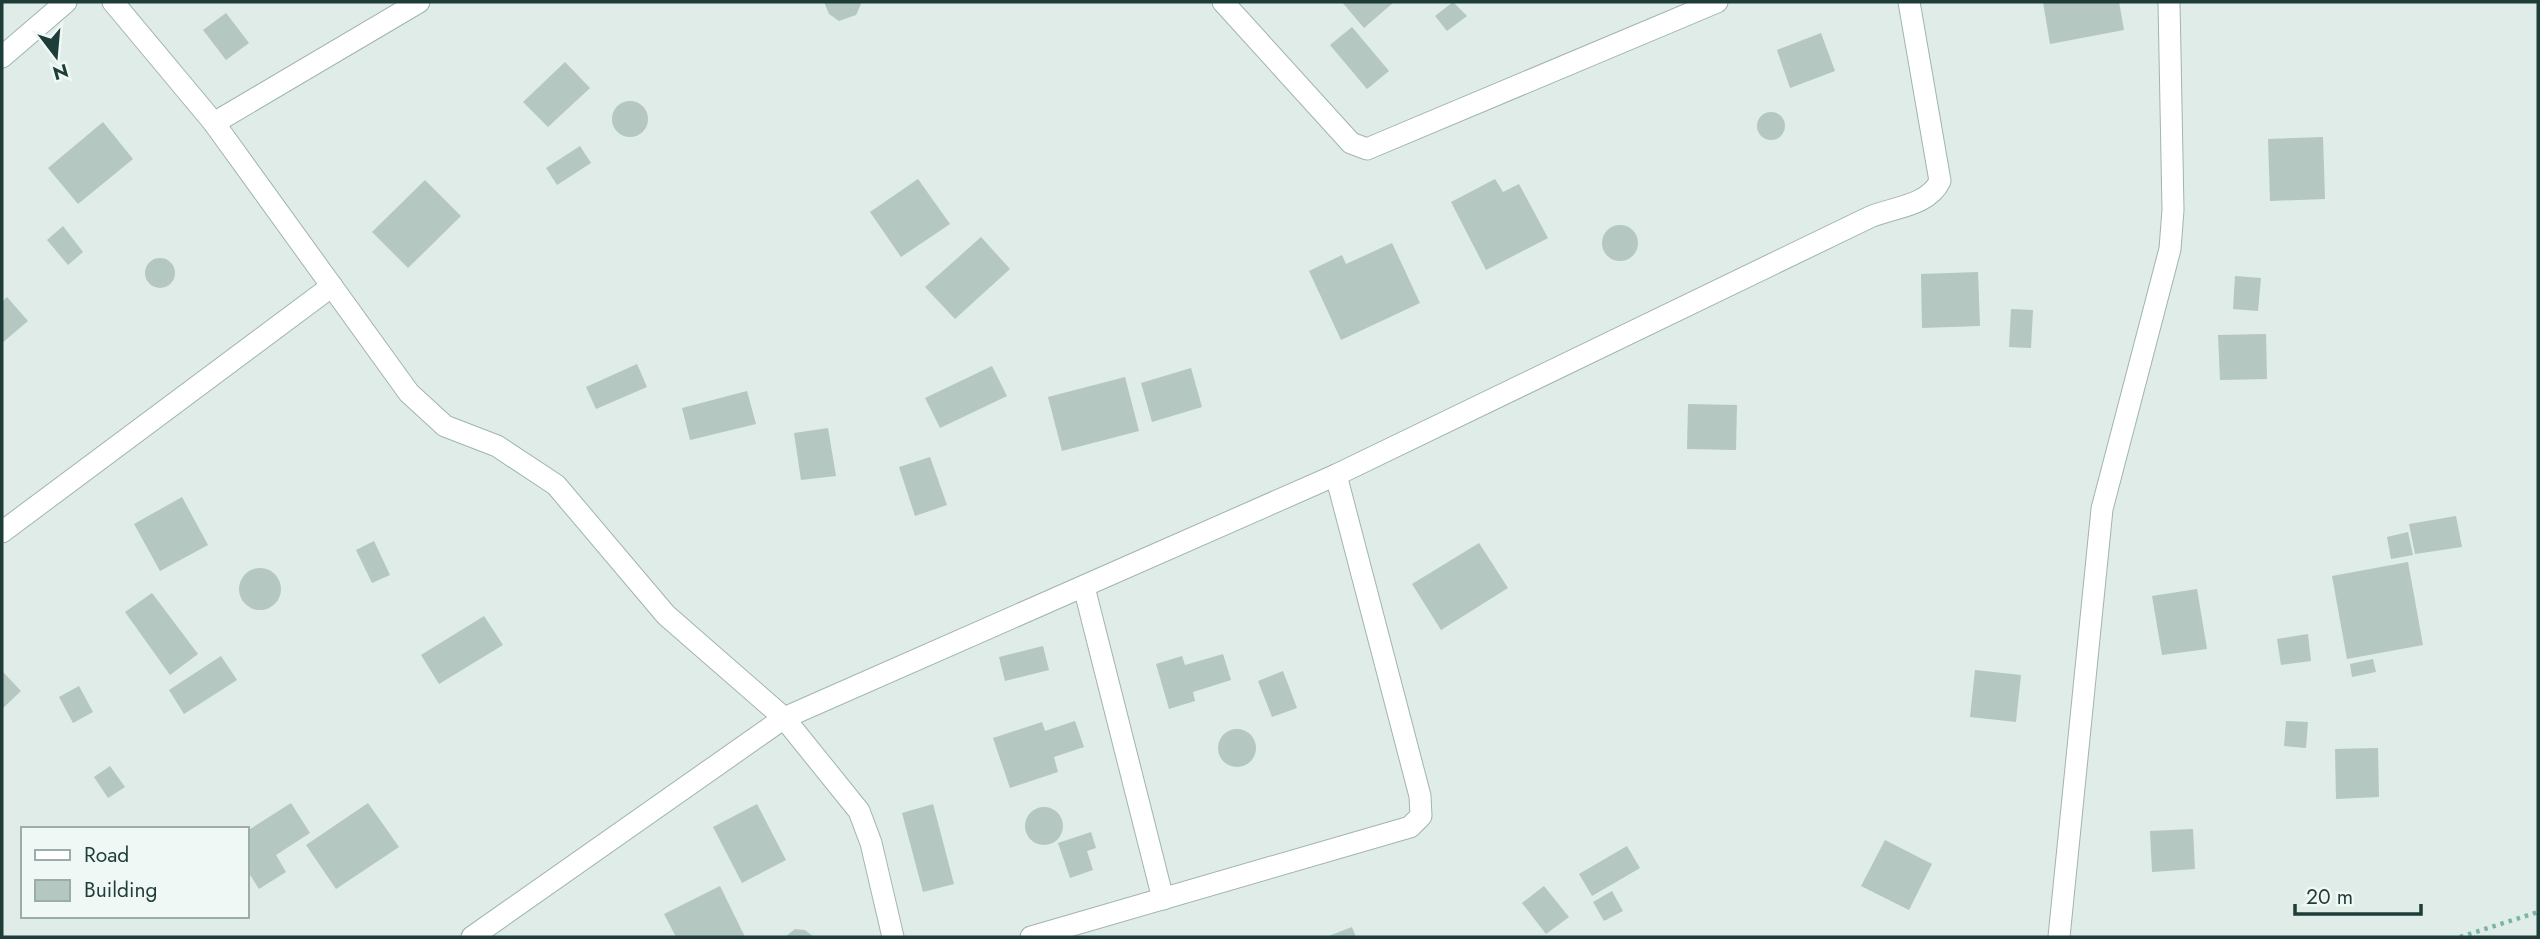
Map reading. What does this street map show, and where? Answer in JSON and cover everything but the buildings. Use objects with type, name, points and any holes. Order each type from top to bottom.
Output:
[{"type":"street","points":[[2,57],[66,2]]},
{"type":"street","points":[[113,2],[214,123],[409,393],[445,426],[497,446],[556,485],[666,615],[784,718],[859,811],[871,843],[893,937]]},
{"type":"street","points":[[214,123],[419,2]]},
{"type":"street","points":[[1223,2],[1351,143],[1367,149],[1717,2]]},
{"type":"street","points":[[472,937],[784,718],[1336,475],[1870,217],[1925,200],[1935,192],[1940,181],[1909,2]]},
{"type":"street","points":[[2059,937],[2102,509],[2170,249],[2172,209],[2169,2]]},
{"type":"street","points":[[2,532],[332,286]]},
{"type":"street","points":[[1031,937],[1410,827],[1420,816],[1420,796],[1336,475]]},
{"type":"street","points":[[1084,587],[1163,899]]},
{"type":"path","points":[[2460,937],[2538,912]]}]
